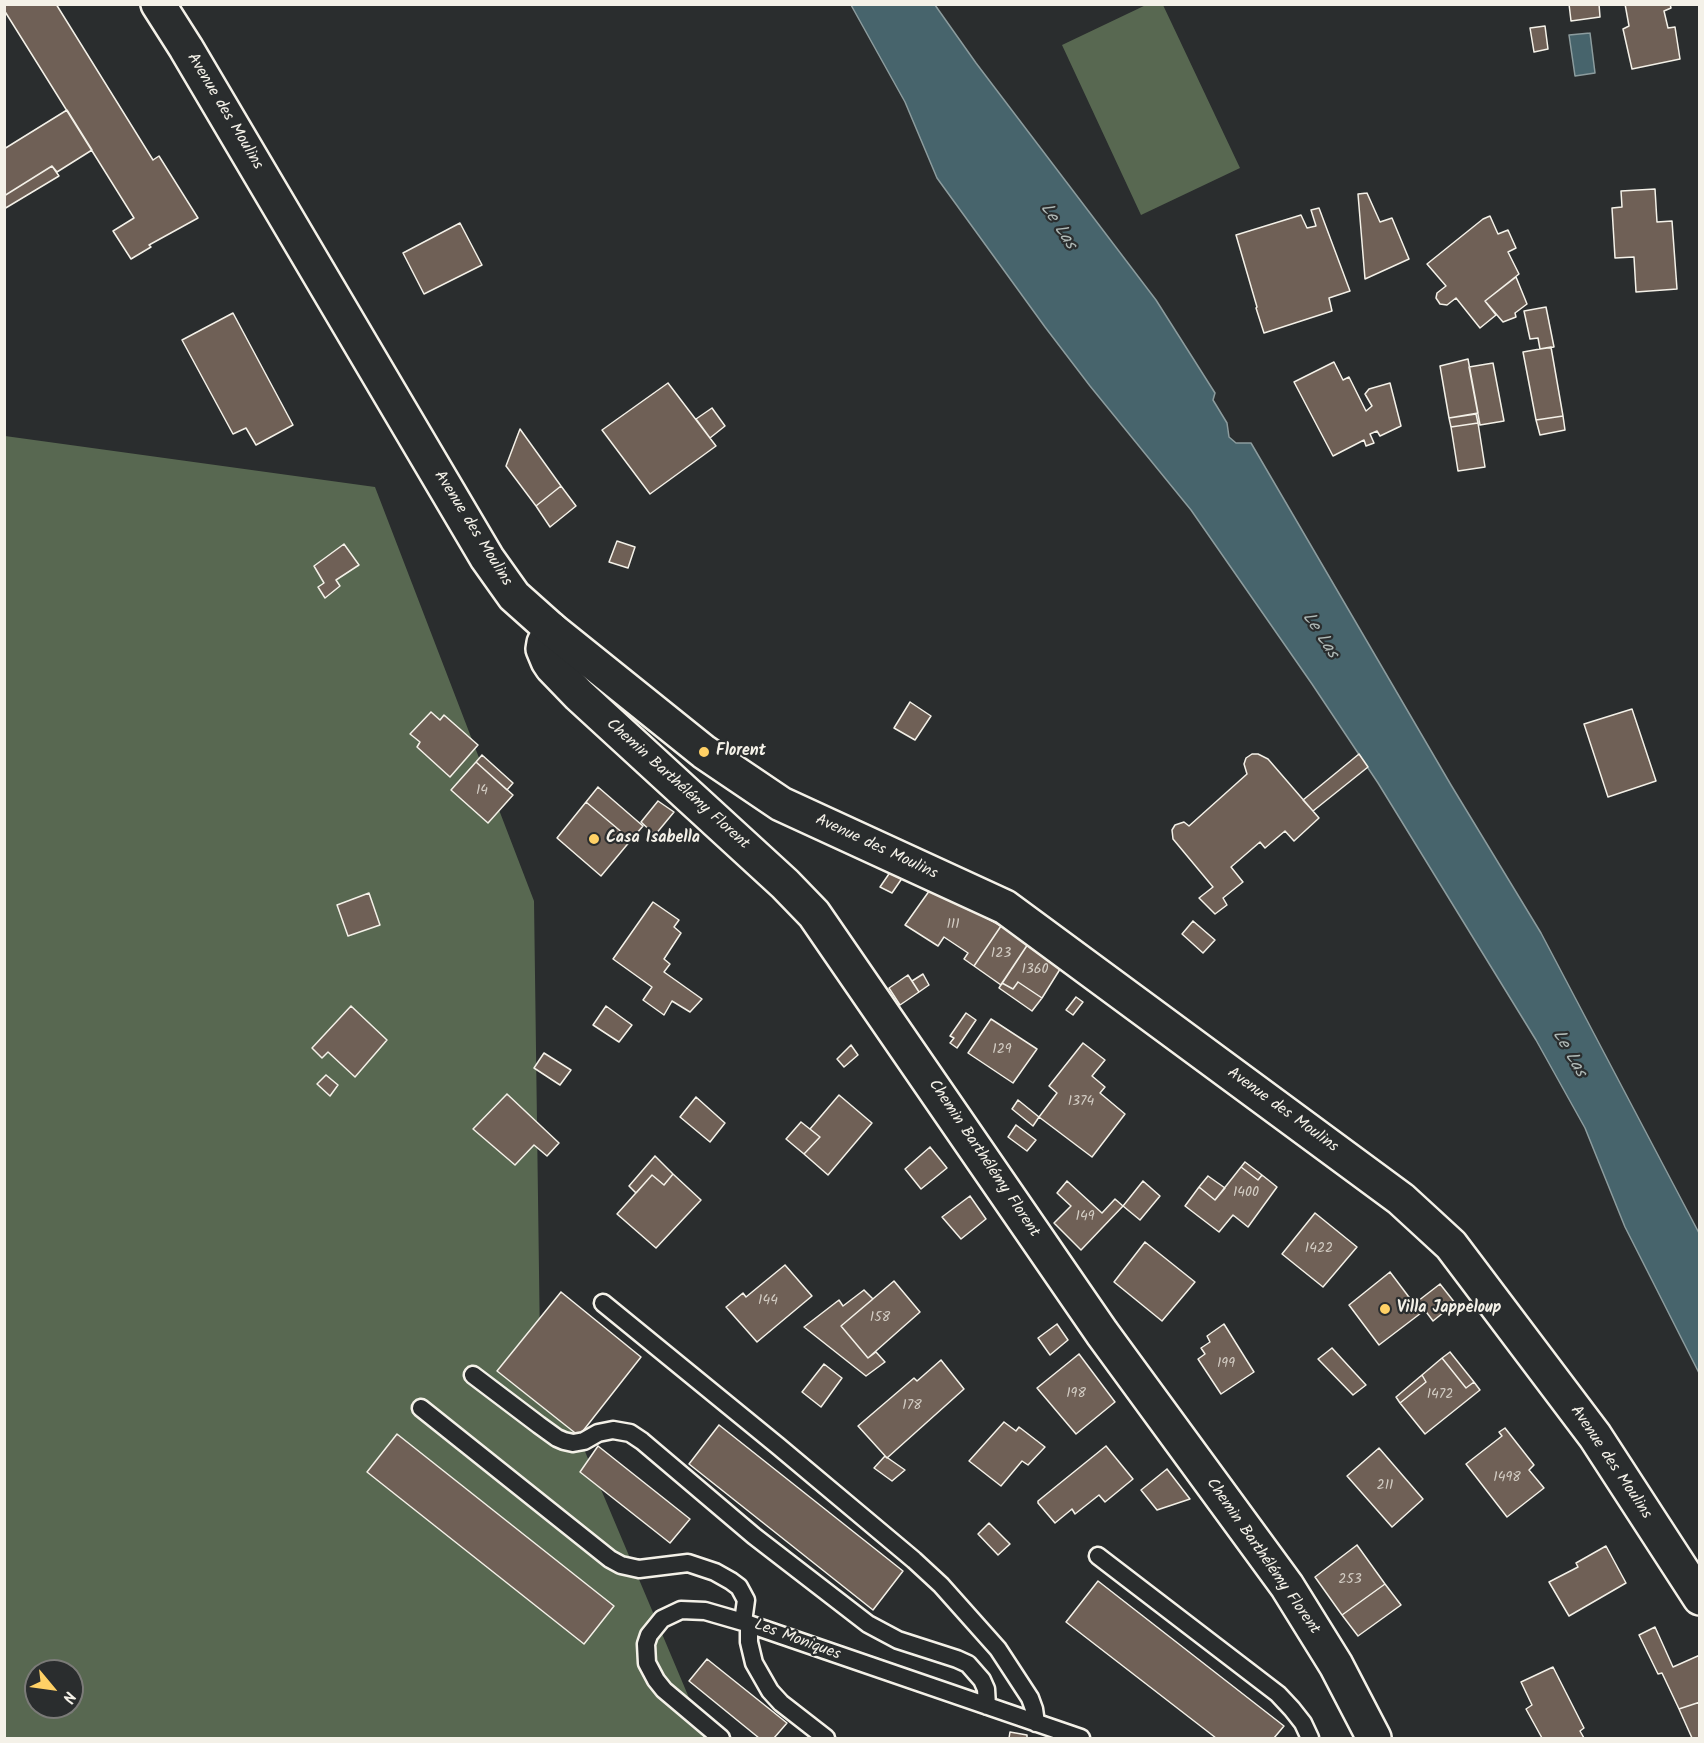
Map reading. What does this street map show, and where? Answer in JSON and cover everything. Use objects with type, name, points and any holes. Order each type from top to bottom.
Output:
[{"type":"main road","name":"Avenue des Moulins","points":[[158,4],[487,558],[514,596],[551,629],[704,752],[781,804],[1005,907],[1401,1199],[1451,1245],[1595,1436],[1700,1598]]},
{"type":"main road","name":"Chemin Barthélémy Florent","points":[[551,629],[543,649],[552,667],[579,695],[800,898],[828,933],[1102,1333],[1287,1587],[1336,1665],[1374,1738]]},
{"type":"lane","points":[[603,1303],[928,1572],[999,1649],[1030,1698],[1036,1723]]},
{"type":"lane","points":[[473,1375],[564,1441],[573,1443],[584,1441],[598,1433],[613,1430],[630,1433],[754,1536],[868,1624],[898,1640],[968,1664],[982,1680],[986,1689],[987,1706]]},
{"type":"lane","points":[[422,1408],[610,1559],[621,1565],[639,1569],[688,1563],[715,1572],[739,1587],[746,1600],[746,1623],[754,1663],[770,1691],[781,1703],[826,1738]]},
{"type":"lane","points":[[1098,1556],[1278,1694],[1303,1723],[1310,1738]]},
{"type":"lane","name":"Les Moniques","points":[[721,1738],[664,1689],[647,1663],[646,1644],[654,1627],[662,1619],[681,1610],[705,1611],[746,1623],[1080,1738]]},
{"type":"green space","points":[[1148,4],[1163,5],[1240,168],[1141,215],[1062,45]]},
{"type":"green space","points":[[5,436],[375,487],[534,901],[540,1345],[706,1738],[5,1738]]},
{"type":"water","name":"Le Las","points":[[851,5],[935,5],[976,63],[1156,300],[1215,393],[1213,400],[1227,423],[1229,437],[1236,443],[1251,443],[1451,785],[1541,933],[1699,1233],[1699,1373],[1625,1227],[1585,1128],[1536,1040],[1378,783],[1191,510],[1090,386],[937,178],[905,102]]},
{"type":"water","points":[[1590,33],[1595,73],[1575,76],[1569,35]]},
{"type":"building","points":[[4,4],[56,4],[153,160],[159,156],[198,218],[149,245],[151,247],[131,259],[113,231],[134,218],[4,10]]},
{"type":"building","points":[[1569,4],[1599,4],[1600,17],[1571,21]]},
{"type":"building","points":[[1625,4],[1670,4],[1671,8],[1664,11],[1668,28],[1675,27],[1680,59],[1632,69],[1623,29],[1629,26]]},
{"type":"building","points":[[1545,26],[1548,49],[1534,52],[1530,28]]},
{"type":"building","points":[[67,110],[92,150],[57,172],[52,166],[4,196],[4,149]]},
{"type":"building","points":[[52,166],[59,176],[4,209],[4,196]]},
{"type":"building","points":[[1655,189],[1657,222],[1672,221],[1677,289],[1636,292],[1634,257],[1615,258],[1612,208],[1622,207],[1621,191]]},
{"type":"building","points":[[1367,193],[1380,222],[1392,218],[1409,259],[1365,279],[1358,194]]},
{"type":"building","points":[[1319,208],[1350,291],[1329,298],[1332,311],[1264,333],[1236,235],[1301,215],[1307,228],[1316,226],[1311,210]]},
{"type":"building","points":[[1490,216],[1498,234],[1508,230],[1516,248],[1508,252],[1519,274],[1485,301],[1496,315],[1480,328],[1456,298],[1447,305],[1440,304],[1436,298],[1437,293],[1446,286],[1427,264],[1483,219]]},
{"type":"building","points":[[460,223],[482,265],[424,294],[403,253]]},
{"type":"building","points":[[1516,277],[1527,304],[1515,313],[1516,317],[1503,322],[1485,301]]},
{"type":"building","points":[[1546,307],[1554,347],[1540,349],[1538,338],[1530,339],[1524,311]]},
{"type":"building","points":[[233,313],[293,425],[256,445],[246,428],[233,434],[182,340]]},
{"type":"building","points":[[1551,347],[1563,416],[1536,420],[1523,352]]},
{"type":"building","points":[[1468,359],[1478,413],[1449,418],[1440,366]]},
{"type":"building","points":[[1334,362],[1343,380],[1349,377],[1366,411],[1372,406],[1365,394],[1369,389],[1390,383],[1401,426],[1380,436],[1377,431],[1370,434],[1374,443],[1366,446],[1364,440],[1333,456],[1294,382]]},
{"type":"building","points":[[1493,363],[1504,421],[1480,425],[1469,367]]},
{"type":"building","points":[[668,383],[716,446],[650,494],[602,430]]},
{"type":"building","points":[[712,408],[725,426],[710,438],[696,419]]},
{"type":"building","points":[[1476,414],[1478,423],[1451,427],[1449,418]]},
{"type":"building","points":[[1563,416],[1565,430],[1540,435],[1536,420]]},
{"type":"building","points":[[1478,423],[1485,467],[1458,471],[1451,427]]},
{"type":"building","points":[[520,429],[561,486],[536,506],[506,466]]},
{"type":"building","points":[[561,486],[576,506],[550,527],[536,506]]},
{"type":"building","points":[[617,541],[635,547],[628,568],[609,562]]},
{"type":"building","points":[[344,544],[359,565],[336,580],[340,586],[325,598],[318,587],[324,583],[314,566]]},
{"type":"building","points":[[910,702],[931,716],[915,740],[894,728]]},
{"type":"building","points":[[1632,709],[1656,781],[1608,797],[1584,724]]},
{"type":"building","points":[[431,712],[440,720],[444,715],[478,745],[450,777],[417,747],[420,742],[410,734]]},
{"type":"building","points":[[1252,754],[1268,759],[1319,818],[1294,841],[1285,831],[1265,848],[1260,842],[1231,867],[1243,882],[1223,898],[1227,905],[1215,914],[1199,898],[1213,887],[1173,839],[1172,830],[1175,825],[1184,822],[1189,826],[1247,774],[1244,764],[1246,758]]},
{"type":"building","points":[[1359,754],[1368,767],[1313,811],[1303,800]]},
{"type":"building","points":[[482,755],[513,783],[507,790],[476,762]]},
{"type":"building","points":[[476,762],[513,795],[488,823],[451,790]]},
{"type":"building","points":[[598,787],[643,826],[631,840],[586,802]]},
{"type":"building","points":[[658,801],[674,812],[655,835],[641,822]]},
{"type":"building","name":"Casa Isabella","points":[[586,802],[631,840],[601,876],[557,838]]},
{"type":"building","points":[[893,868],[905,874],[892,893],[880,887]]},
{"type":"building","points":[[932,887],[1001,926],[974,966],[964,959],[968,953],[944,937],[938,946],[905,925]]},
{"type":"building","points":[[369,893],[380,925],[348,936],[337,905]]},
{"type":"building","points":[[653,902],[679,920],[674,927],[681,933],[664,959],[670,964],[664,972],[702,999],[690,1012],[672,1001],[664,1015],[643,1000],[652,987],[613,959]]},
{"type":"building","points":[[1193,921],[1215,940],[1203,953],[1182,934]]},
{"type":"building","points":[[1001,926],[1028,944],[1001,985],[974,966]]},
{"type":"building","points":[[1028,944],[1062,966],[1042,998],[1018,982],[1013,989],[1002,983]]},
{"type":"building","points":[[923,974],[929,985],[919,992],[912,981]]},
{"type":"building","points":[[908,975],[919,992],[900,1005],[889,988]]},
{"type":"building","points":[[1018,982],[1042,998],[1032,1011],[999,988],[1002,983],[1013,989]]},
{"type":"building","points":[[1076,997],[1083,1002],[1073,1015],[1066,1010]]},
{"type":"building","points":[[351,1006],[387,1040],[355,1077],[328,1052],[322,1058],[312,1048]]},
{"type":"building","points":[[606,1006],[632,1025],[619,1042],[593,1025]]},
{"type":"building","points":[[966,1013],[976,1020],[957,1048],[950,1043],[954,1038],[950,1036]]},
{"type":"building","points":[[991,1019],[1037,1049],[1013,1083],[968,1053]]},
{"type":"building","points":[[1083,1043],[1105,1060],[1092,1076],[1105,1087],[1100,1093],[1125,1114],[1092,1157],[1039,1117],[1057,1093],[1049,1086]]},
{"type":"building","points":[[851,1045],[858,1055],[844,1067],[837,1059]]},
{"type":"building","points":[[544,1053],[571,1070],[560,1085],[534,1068]]},
{"type":"building","points":[[326,1075],[338,1085],[330,1096],[317,1084]]},
{"type":"building","points":[[507,1094],[559,1143],[547,1156],[534,1145],[515,1165],[473,1129]]},
{"type":"building","points":[[839,1095],[872,1123],[828,1175],[804,1154],[820,1137],[810,1129]]},
{"type":"building","points":[[696,1097],[725,1123],[710,1142],[680,1117]]},
{"type":"building","points":[[1018,1100],[1039,1117],[1033,1126],[1012,1109]]},
{"type":"building","points":[[801,1122],[820,1137],[804,1154],[786,1139]]},
{"type":"building","points":[[1016,1125],[1036,1140],[1027,1151],[1008,1137]]},
{"type":"building","points":[[930,1147],[947,1168],[921,1189],[905,1169]]},
{"type":"building","points":[[655,1156],[673,1174],[664,1185],[652,1175],[636,1193],[629,1186]]},
{"type":"building","points":[[1245,1162],[1262,1175],[1258,1180],[1241,1167]]},
{"type":"building","points":[[1241,1167],[1258,1180],[1262,1175],[1277,1187],[1248,1227],[1233,1215],[1219,1232],[1185,1206],[1199,1187],[1215,1200]]},
{"type":"building","points":[[673,1174],[701,1200],[656,1248],[617,1214],[652,1175],[664,1185]]},
{"type":"building","points":[[1208,1176],[1225,1188],[1215,1200],[1199,1187]]},
{"type":"building","points":[[1067,1181],[1102,1213],[1115,1199],[1123,1206],[1081,1250],[1054,1223],[1071,1206],[1057,1193]]},
{"type":"building","points":[[1143,1181],[1160,1196],[1140,1220],[1123,1206]]},
{"type":"building","points":[[970,1196],[986,1219],[961,1239],[942,1217]]},
{"type":"building","points":[[1315,1213],[1357,1247],[1323,1287],[1282,1254]]},
{"type":"building","points":[[1145,1242],[1195,1282],[1162,1321],[1114,1282]]},
{"type":"building","points":[[785,1265],[812,1296],[757,1342],[726,1307],[743,1293],[746,1297]]},
{"type":"building","name":"Villa Jappeloup","points":[[1390,1272],[1421,1313],[1379,1345],[1349,1305]]},
{"type":"building","points":[[894,1281],[920,1312],[868,1358],[841,1326]]},
{"type":"building","points":[[1440,1284],[1455,1303],[1433,1321],[1418,1301]]},
{"type":"building","points":[[864,1290],[873,1299],[841,1326],[868,1358],[876,1352],[885,1362],[866,1376],[804,1327],[839,1300],[843,1306]]},
{"type":"building","points":[[561,1292],[641,1357],[579,1436],[497,1371]]},
{"type":"building","points":[[1057,1324],[1068,1340],[1050,1355],[1038,1338]]},
{"type":"building","points":[[1224,1324],[1254,1372],[1221,1394],[1198,1359],[1205,1354],[1201,1348],[1210,1342],[1207,1336]]},
{"type":"building","points":[[1332,1348],[1366,1385],[1353,1395],[1318,1359]]},
{"type":"building","points":[[1450,1352],[1474,1382],[1466,1388],[1442,1358]]},
{"type":"building","points":[[1079,1354],[1115,1402],[1076,1434],[1037,1388]]},
{"type":"building","points":[[1442,1358],[1466,1388],[1474,1382],[1480,1390],[1425,1434],[1400,1403],[1426,1382],[1422,1375]]},
{"type":"building","points":[[941,1360],[964,1389],[887,1458],[858,1426],[914,1378],[917,1381]]},
{"type":"building","points":[[824,1364],[842,1378],[821,1407],[802,1392]]},
{"type":"building","points":[[1422,1375],[1426,1382],[1400,1403],[1396,1397]]},
{"type":"building","points":[[1004,1422],[1016,1431],[1019,1427],[1045,1447],[1028,1465],[1022,1461],[1001,1486],[969,1461]]},
{"type":"building","points":[[719,1425],[903,1571],[873,1610],[689,1464]]},
{"type":"building","points":[[1505,1428],[1534,1465],[1529,1470],[1544,1488],[1507,1517],[1466,1464],[1502,1436],[1499,1432]]},
{"type":"building","points":[[397,1434],[614,1606],[584,1644],[367,1472]]},
{"type":"building","points":[[598,1446],[690,1519],[670,1543],[580,1472]]},
{"type":"building","points":[[1106,1446],[1133,1479],[1105,1502],[1099,1495],[1075,1514],[1072,1509],[1055,1523],[1038,1501]]},
{"type":"building","points":[[1379,1448],[1423,1499],[1392,1527],[1347,1476]]},
{"type":"building","points":[[885,1456],[905,1470],[892,1481],[874,1468]]},
{"type":"building","points":[[1167,1469],[1190,1499],[1157,1510],[1141,1490]]},
{"type":"building","points":[[989,1523],[1010,1544],[998,1555],[978,1534]]},
{"type":"building","points":[[1357,1545],[1385,1584],[1342,1615],[1315,1577]]},
{"type":"building","points":[[1606,1546],[1626,1583],[1569,1616],[1549,1582],[1578,1567],[1576,1563]]},
{"type":"building","points":[[1098,1581],[1284,1726],[1274,1738],[1216,1738],[1066,1622]]},
{"type":"building","points":[[1385,1584],[1401,1605],[1358,1636],[1342,1615]]},
{"type":"building","points":[[1655,1627],[1673,1667],[1700,1655],[1700,1702],[1679,1709],[1662,1673],[1658,1674],[1639,1635]]},
{"type":"building","points":[[707,1659],[787,1723],[774,1738],[759,1738],[689,1681]]},
{"type":"building","points":[[1553,1667],[1584,1728],[1580,1731],[1584,1738],[1542,1738],[1526,1709],[1532,1705],[1521,1682]]},
{"type":"building","points":[[1700,1702],[1700,1738],[1692,1738],[1679,1709]]},
{"type":"building","points":[[1010,1732],[1027,1735],[1027,1738],[1009,1738]]},
{"type":"place","name":"Florent","points":[[704,752]]},
{"type":"place","name":"Casa Isabella","points":[[594,839]]},
{"type":"place","name":"Villa Jappeloup","points":[[1385,1309]]}]
